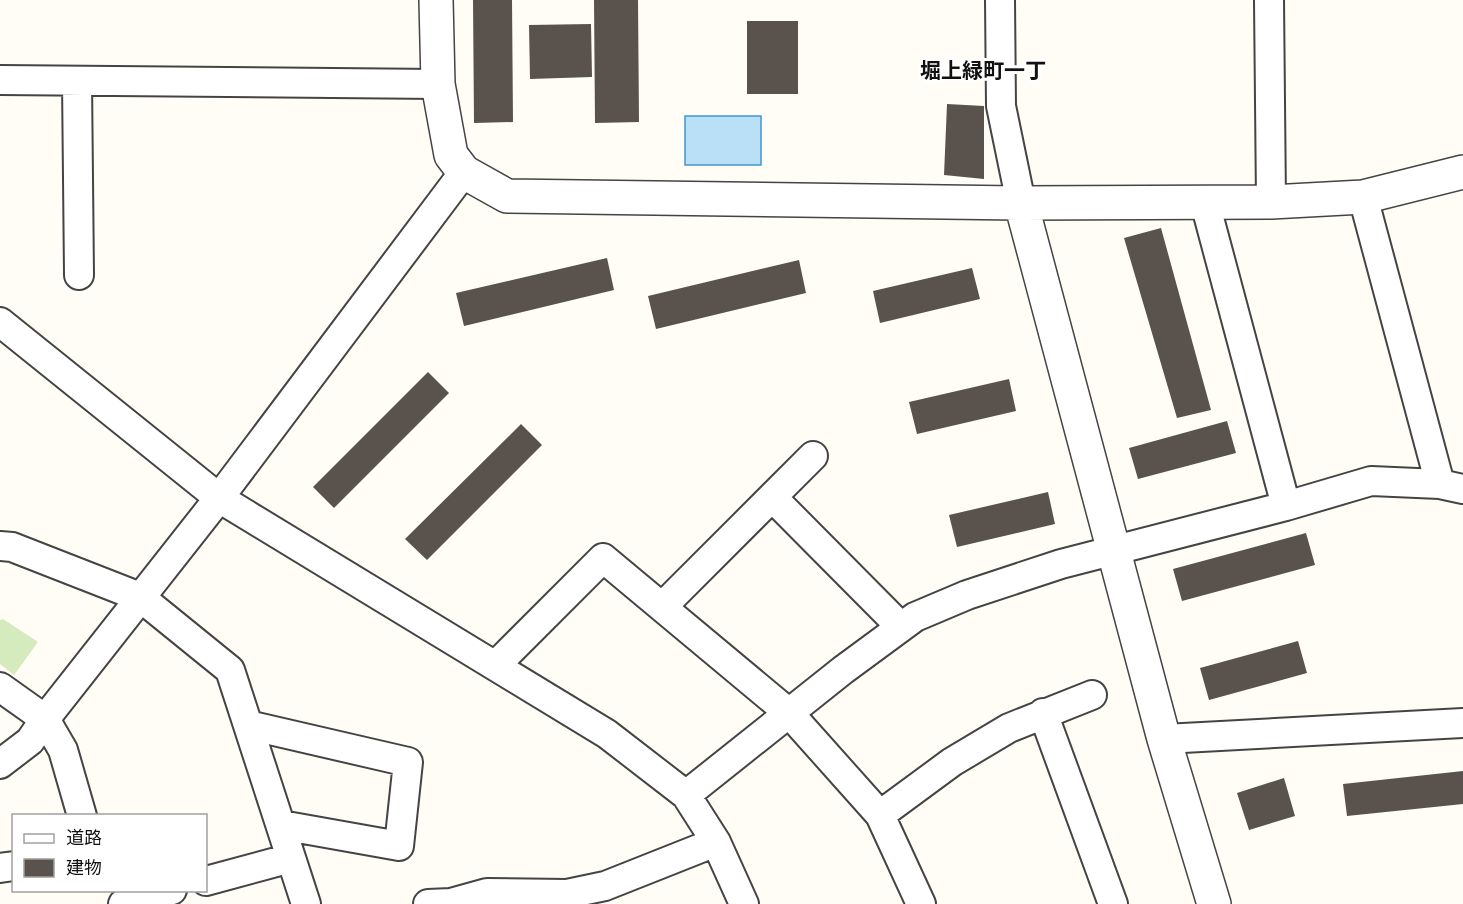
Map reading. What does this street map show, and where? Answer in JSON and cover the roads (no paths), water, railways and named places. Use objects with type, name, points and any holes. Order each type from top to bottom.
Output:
[{"type":"street","points":[[436,0],[438,84],[451,155],[464,172],[507,196],[1021,203],[1271,202],[1363,198],[1463,172]]},
{"type":"street","points":[[1000,0],[1001,106],[1021,203],[1164,739],[1214,904]]},
{"type":"street","points":[[1269,0],[1271,202]]},
{"type":"street","points":[[0,80],[438,84]]},
{"type":"street","points":[[77,81],[79,275]]},
{"type":"street","points":[[0,764],[30,741],[219,498],[464,172]]},
{"type":"street","points":[[686,795],[915,617],[967,595],[1114,549],[1286,506],[1371,481],[1452,486],[1363,198]]},
{"type":"street","points":[[1205,203],[1286,506]]},
{"type":"street","points":[[0,322],[219,498],[607,734],[686,795],[716,842],[744,904]]},
{"type":"street","points":[[662,607],[813,456]]},
{"type":"street","points":[[772,496],[901,627]]},
{"type":"street","points":[[0,546],[12,547],[140,597],[230,670],[306,904]]},
{"type":"street","points":[[495,666],[603,558],[789,713],[880,815],[921,904]]},
{"type":"street","points":[[0,687],[45,719],[63,750],[81,814]]},
{"type":"street","points":[[880,815],[952,762],[1009,728],[1092,695]]},
{"type":"street","points":[[1043,713],[1113,904]]},
{"type":"street","points":[[1164,739],[1463,723]]},
{"type":"street","points":[[248,724],[408,762],[399,846],[281,825]]},
{"type":"street","points":[[428,904],[451,903],[487,893],[567,894],[605,886],[716,842]]},
{"type":"street","points":[[207,881],[291,858]]},
{"type":"street","points":[[123,904],[168,892]]},
{"type":"water","points":[[685,116],[761,116],[761,165],[685,165]]},
{"type":"district","name":"堀上緑町一丁","points":[[983,71]]}]
